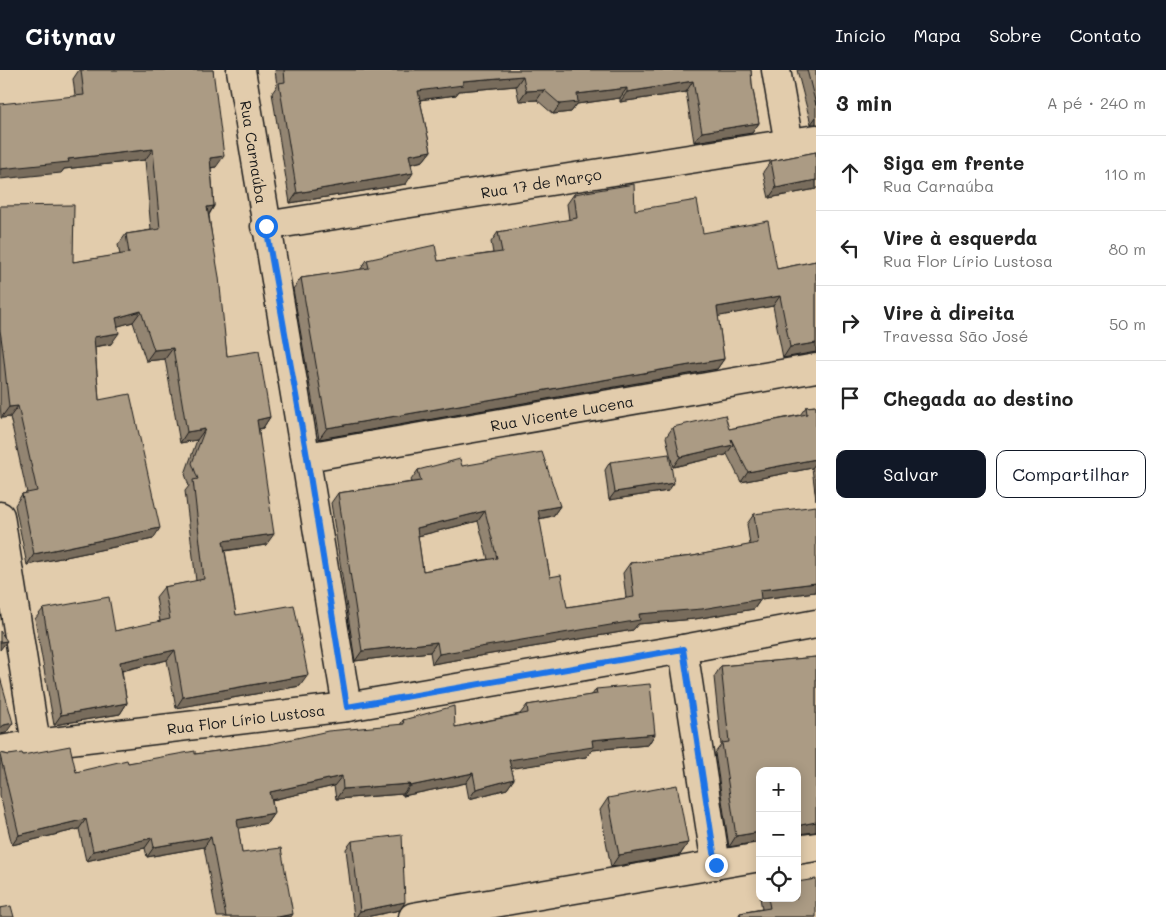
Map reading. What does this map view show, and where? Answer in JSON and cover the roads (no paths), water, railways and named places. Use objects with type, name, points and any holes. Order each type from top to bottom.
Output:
[{"type":"street","name":"Rua Carnaúba","points":[[241,70],[266,226],[307,457],[347,707]]},
{"type":"street","points":[[776,70],[789,144]]},
{"type":"street","name":"Rua 17 de Março","points":[[266,226],[816,139]]},
{"type":"street","name":"Rua Vicente Lucena","points":[[307,457],[816,368]]},
{"type":"street","points":[[0,516],[36,744]]},
{"type":"street","name":"Rua Flor Lírio Lustosa","points":[[0,750],[36,744],[347,707],[816,624]]},
{"type":"street","points":[[683,649],[716,865]]},
{"type":"street","points":[[801,849],[816,847]]},
{"type":"street","points":[[413,917],[756,858]]}]
